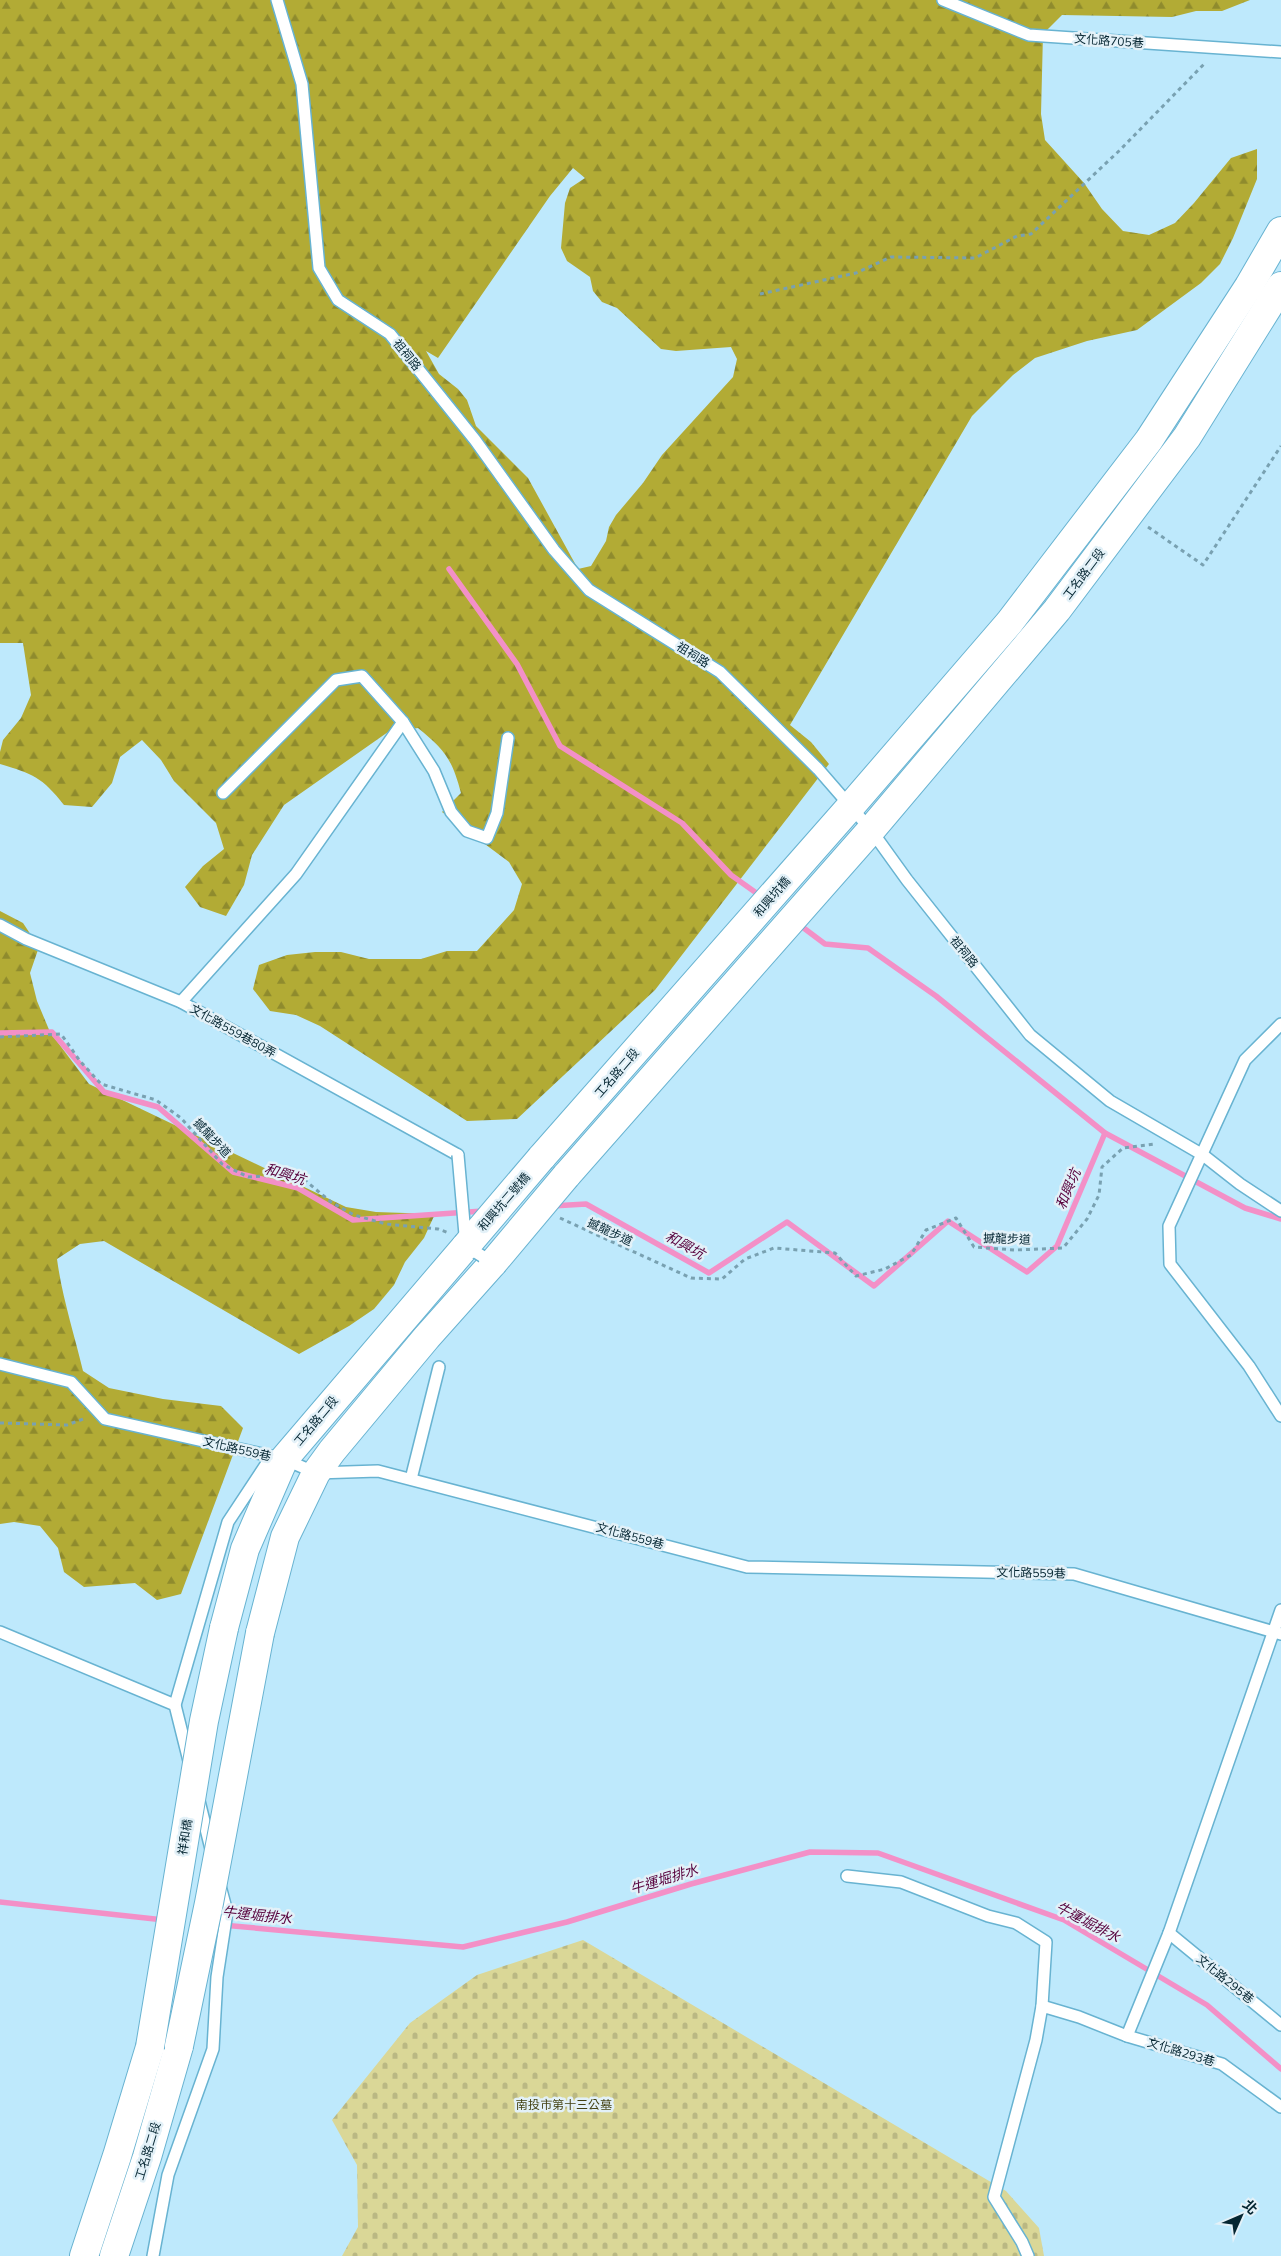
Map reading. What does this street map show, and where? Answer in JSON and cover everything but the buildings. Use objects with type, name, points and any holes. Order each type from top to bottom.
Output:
[{"type":"main road","points":[[852,806],[1009,623],[1150,440],[1249,286],[1281,231]]},
{"type":"main road","name":"工名路二段","points":[[871,830],[1057,610],[1187,437],[1277,292]]},
{"type":"main road","name":"和興坑橋","points":[[692,987],[852,806]]},
{"type":"main road","points":[[316,1473],[427,1337],[714,1007],[871,830]]},
{"type":"main road","name":"工名路二段","points":[[542,1158],[692,987]]},
{"type":"main road","name":"和興坑二號橋","points":[[460,1240],[542,1158]]},
{"type":"main road","name":"工名路二段","points":[[224,1628],[245,1549],[284,1459],[460,1240]]},
{"type":"main road","name":"工名路二段","points":[[114,2256],[147,2157],[180,2046],[211,1894],[260,1633],[286,1537],[316,1473]]},
{"type":"main road","name":"祥和橋","points":[[84,2256],[150,2047],[204,1721],[224,1628]]},
{"type":"lane","name":"祖祠路","points":[[277,0],[302,84],[319,268],[338,300],[390,334],[475,440],[554,550],[589,590],[720,672],[818,769],[852,806],[907,880],[1030,1035],[1110,1101],[1203,1155],[1240,1184],[1281,1211]]},
{"type":"lane","name":"文化路705巷","points":[[943,0],[1029,35],[1281,52]]},
{"type":"lane","points":[[223,793],[336,680],[362,676],[403,722],[434,770],[451,812],[468,831],[486,838],[497,813],[508,738]]},
{"type":"lane","points":[[181,1002],[296,874],[403,722]]},
{"type":"lane","name":"文化路559巷80弄","points":[[0,925],[26,939],[181,1002],[458,1155],[460,1240]]},
{"type":"lane","points":[[1281,1024],[1245,1060],[1169,1226],[1170,1264],[1249,1366],[1281,1416]]},
{"type":"lane","points":[[460,1240],[493,1262]]},
{"type":"lane","name":"文化路559巷","points":[[0,1364],[71,1382],[105,1419],[284,1459],[316,1473],[378,1471],[746,1567],[1074,1574],[1277,1633]]},
{"type":"lane","points":[[411,1479],[439,1367]]},
{"type":"lane","points":[[153,2256],[168,2175],[213,2049],[217,1976],[226,1912],[176,1705],[228,1522],[265,1466],[284,1459]]},
{"type":"lane","points":[[1127,2036],[1169,1933],[1277,1633],[1281,1610]]},
{"type":"lane","points":[[0,1632],[176,1705]]},
{"type":"lane","points":[[847,1876],[901,1882],[988,1916],[1016,1922],[1046,1942],[1042,2006],[1036,2040],[994,2197],[1022,2242],[1028,2256]]},
{"type":"lane","name":"文化路295巷","points":[[1169,1933],[1281,2025]]},
{"type":"lane","name":"文化路293巷","points":[[1042,2006],[1079,2017],[1127,2036],[1222,2064],[1281,2106]]},
{"type":"path","points":[[760,294],[856,273],[891,257],[975,258],[1017,236],[1032,234],[1120,150],[1218,49]]},
{"type":"path","points":[[1129,514],[1203,565],[1281,446]]},
{"type":"path","name":"撼龍步道","points":[[0,1037],[61,1034],[80,1061],[101,1084],[156,1100],[181,1118],[222,1164],[248,1177],[276,1175],[307,1182],[331,1202],[354,1214],[386,1224],[438,1229],[460,1240]]},
{"type":"path","name":"撼龍步道","points":[[558,1217],[691,1278],[722,1279],[745,1259],[774,1248],[835,1253],[856,1276],[885,1269],[911,1255],[926,1230],[956,1218],[974,1247],[1015,1250],[1062,1248],[1087,1219],[1099,1195],[1102,1168],[1123,1148],[1180,1142]]},
{"type":"path","points":[[0,1423],[67,1425],[100,1414]]},
{"type":"green space","points":[[0,0],[1250,0],[1222,11],[1196,11],[1172,17],[1062,15],[1043,34],[1041,114],[1045,140],[1084,183],[1102,209],[1123,231],[1149,235],[1175,223],[1231,158],[1257,149],[1257,179],[1233,238],[1220,264],[1201,283],[1137,330],[1087,341],[1035,358],[1013,375],[972,416],[790,725],[811,742],[829,764],[655,990],[517,1119],[467,1121],[320,1026],[296,1015],[270,1011],[253,989],[259,965],[287,955],[341,952],[369,959],[421,959],[447,951],[477,951],[514,910],[522,884],[509,862],[442,812],[461,793],[451,763],[435,743],[418,728],[388,732],[284,805],[252,855],[244,885],[226,916],[200,907],[185,887],[203,866],[224,849],[216,823],[174,781],[161,760],[142,740],[120,757],[112,783],[92,807],[64,805],[43,782],[29,774],[0,764],[3,740],[21,718],[31,695],[23,643],[0,643]],"holes":[[[573,168],[585,178],[570,188],[565,203],[561,248],[567,261],[590,277],[593,291],[602,302],[617,308],[661,349],[676,351],[731,347],[737,359],[733,377],[662,455],[643,483],[616,515],[609,527],[606,541],[591,566],[578,569],[528,478],[476,426],[467,400],[458,389],[439,374],[426,351],[438,358],[550,196]]]},
{"type":"green space","points":[[0,911],[23,923],[39,947],[30,973],[37,1001],[50,1032],[89,1084],[346,1207],[376,1212],[435,1214],[424,1238],[405,1262],[394,1285],[374,1309],[349,1326],[299,1354],[104,1241],[80,1244],[57,1259],[65,1301],[83,1371],[109,1388],[163,1399],[221,1406],[243,1428],[181,1594],[157,1600],[135,1583],[84,1587],[64,1572],[58,1548],[40,1526],[14,1522],[0,1524]]},
{"type":"green space","name":"南投市第十三公墓","points":[[583,1940],[1006,2191],[1039,2228],[1044,2256],[342,2256],[358,2227],[357,2165],[332,2120],[410,2023],[477,1975]]},
{"type":"waterway","points":[[449,569],[517,664],[560,746],[682,823],[731,875],[762,897]]},
{"type":"waterway","points":[[797,923],[825,944],[868,948],[936,996],[1105,1133],[1245,1208],[1281,1219]]},
{"type":"waterway","name":"和興坑","points":[[0,1033],[52,1032],[104,1092],[158,1107],[233,1172],[298,1188],[353,1220],[483,1211]]},
{"type":"waterway","name":"和興坑","points":[[552,1206],[586,1204],[709,1273],[787,1222],[874,1286],[948,1221],[1027,1272],[1057,1246],[1105,1133]]},
{"type":"waterway","name":"牛運堀排水","points":[[211,1924],[463,1947],[567,1922],[691,1884],[810,1852],[878,1853],[1064,1920],[1207,2005],[1281,2069]]},
{"type":"waterway","name":"牛運堀排水","points":[[0,1902],[164,1920]]}]
